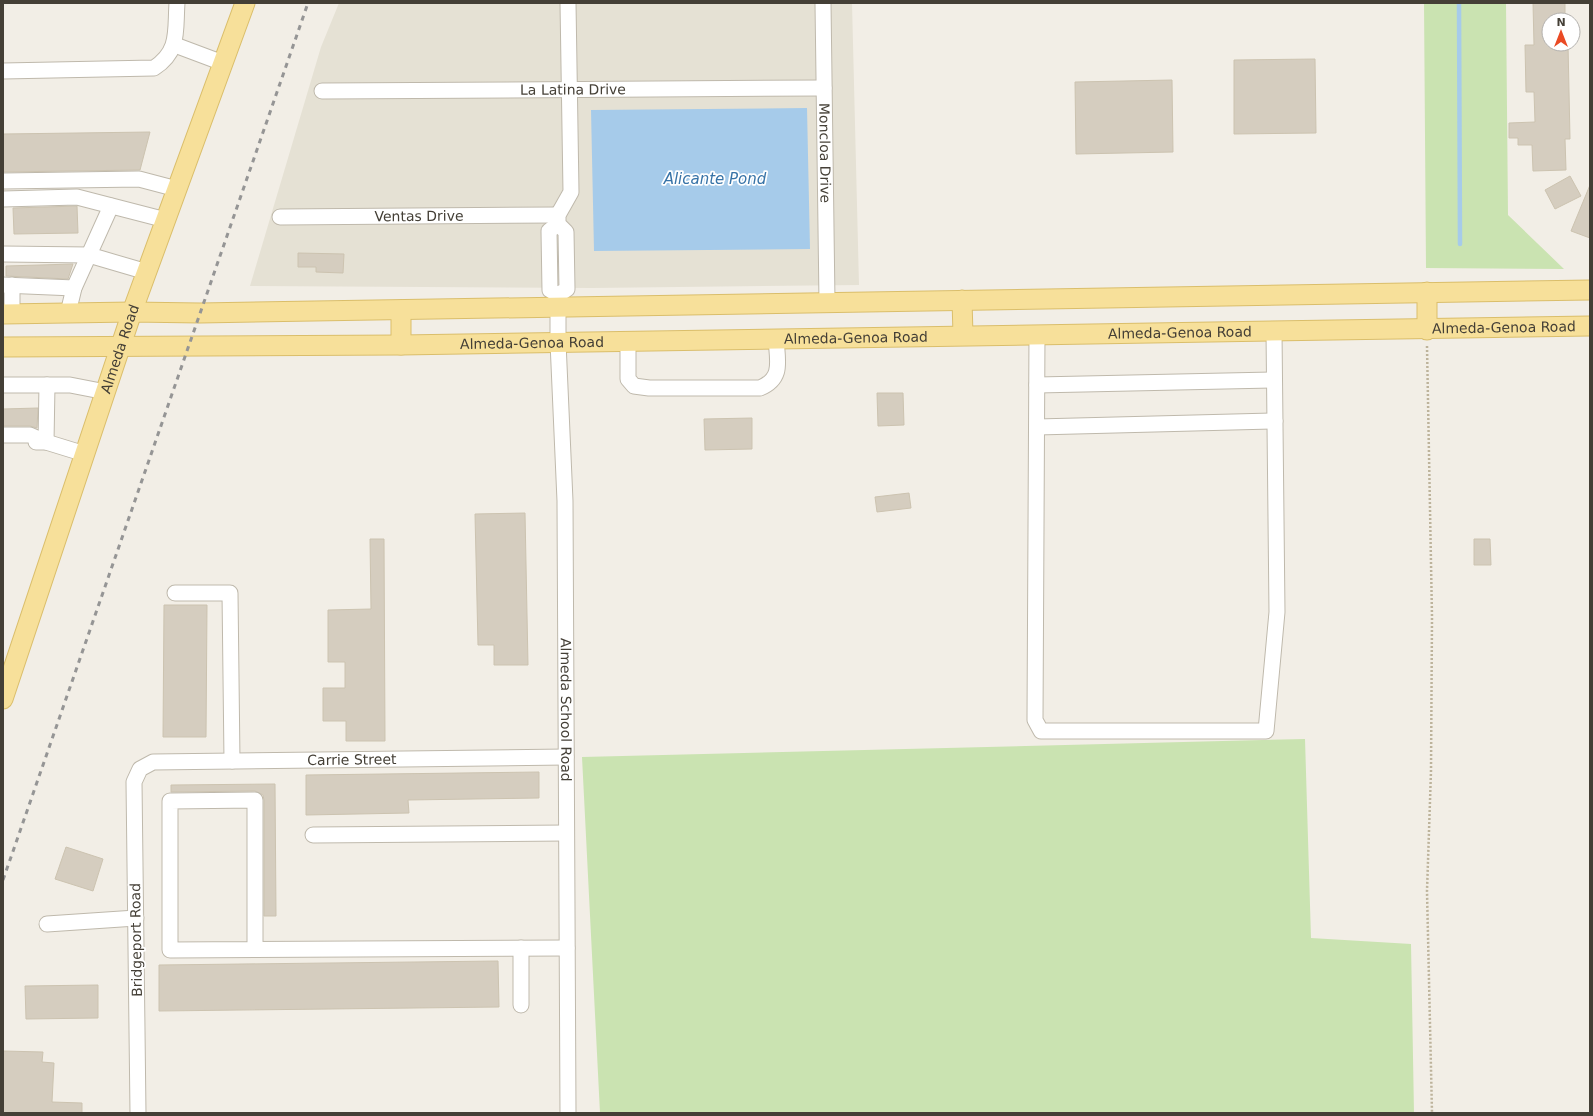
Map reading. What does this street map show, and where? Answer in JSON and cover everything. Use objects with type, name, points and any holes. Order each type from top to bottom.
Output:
[{"type":"main road","name":"Almeda Road","points":[[3,699],[122,346],[132,312],[245,3]]},
{"type":"main road","points":[[8,314],[132,312],[200,314],[401,310],[558,301],[827,302],[1590,290]]},
{"type":"main road","points":[[1427,292],[1427,330]]},
{"type":"main road","points":[[962,300],[963,335]]},
{"type":"main road","points":[[401,310],[401,345]]},
{"type":"main road","name":"Almeda-Genoa Road","points":[[3,347],[401,345],[963,335],[1427,330],[1590,326]]},
{"type":"street","points":[[3,71],[154,68],[165,61],[175,45],[177,3]]},
{"type":"street","points":[[558,219],[566,232],[567,289],[558,301],[550,290],[549,231],[558,219],[571,192],[568,3]]},
{"type":"street","name":"Moncloa Drive","points":[[823,3],[827,302]]},
{"type":"street","points":[[175,45],[223,63]]},
{"type":"street","name":"La Latina Drive","points":[[322,91],[824,88]]},
{"type":"street","points":[[3,181],[139,179],[177,189]]},
{"type":"street","points":[[3,199],[77,197],[166,220]]},
{"type":"street","points":[[68,313],[74,288],[111,206]]},
{"type":"street","name":"Ventas Drive","points":[[280,217],[558,219]]},
{"type":"street","points":[[3,254],[89,256],[147,272]]},
{"type":"street","points":[[549,262],[566,262]]},
{"type":"street","points":[[8,314],[8,285],[74,288]]},
{"type":"street","name":"Almeda School Road","points":[[558,301],[558,342],[564,501],[568,1113]]},
{"type":"street","points":[[1037,334],[1035,720],[1041,732],[1266,730],[1277,612],[1274,332]]},
{"type":"street","points":[[628,341],[628,379],[634,386],[649,388],[760,388],[769,384],[774,379],[778,370],[776,338]]},
{"type":"street","points":[[1037,386],[1274,380]]},
{"type":"street","points":[[46,442],[47,384]]},
{"type":"street","points":[[3,385],[70,384],[106,392]]},
{"type":"street","points":[[1037,427],[1275,421]]},
{"type":"street","points":[[3,435],[30,435],[46,442],[86,454]]},
{"type":"street","points":[[3,442],[46,442]]},
{"type":"street","points":[[175,593],[230,593],[232,761]]},
{"type":"street","name":"Carrie Street","points":[[140,768],[153,762],[566,757]]},
{"type":"street","name":"Bridgeport Road","points":[[138,1113],[134,782],[140,768]]},
{"type":"street","points":[[255,949],[255,800],[170,801],[170,950],[567,948]]},
{"type":"street","points":[[313,835],[566,833]]},
{"type":"street","points":[[48,924],[136,918]]},
{"type":"street","points":[[520,948],[521,1005]]},
{"type":"path","points":[[1427,330],[1432,609],[1431,771],[1427,891],[1432,1113]]},
{"type":"shaded area","points":[[339,3],[852,3],[859,285],[592,288],[250,286],[321,47]]},
{"type":"green space","points":[[1424,3],[1506,3],[1508,215],[1564,269],[1426,268]]},
{"type":"green space","points":[[1305,739],[1311,938],[1411,944],[1414,1113],[600,1113],[582,757]]},
{"type":"water","name":"Alicante Pond","points":[[807,108],[810,249],[594,251],[591,110]]},
{"type":"building","points":[[1533,3],[1565,3],[1565,12],[1541,12],[1541,52],[1568,52],[1570,139],[1565,139],[1566,170],[1533,171],[1532,145],[1518,145],[1518,138],[1509,138],[1509,123],[1535,122],[1534,92],[1526,92],[1525,45],[1534,45]]},
{"type":"building","points":[[1315,59],[1316,133],[1234,134],[1234,60]]},
{"type":"building","points":[[1172,80],[1173,152],[1076,154],[1075,82]]},
{"type":"building","points":[[150,132],[140,170],[3,172],[3,134]]},
{"type":"building","points":[[1570,176],[1581,196],[1555,209],[1545,190]]},
{"type":"building","points":[[1590,185],[1590,238],[1571,231]]},
{"type":"building","points":[[77,206],[78,233],[14,234],[13,208]]},
{"type":"building","points":[[298,253],[344,254],[343,273],[316,272],[316,267],[298,267]]},
{"type":"building","points":[[73,264],[68,279],[6,276],[6,266]]},
{"type":"building","points":[[877,393],[903,393],[904,425],[878,426]]},
{"type":"building","points":[[38,408],[37,428],[30,426],[3,426],[3,409]]},
{"type":"building","points":[[752,418],[752,449],[705,450],[704,419]]},
{"type":"building","points":[[909,493],[911,508],[877,512],[875,497]]},
{"type":"building","points":[[525,513],[528,665],[494,665],[494,645],[478,645],[475,514]]},
{"type":"building","points":[[370,539],[384,539],[385,741],[346,741],[346,721],[323,721],[323,688],[345,688],[345,662],[328,662],[328,610],[371,609]]},
{"type":"building","points":[[1474,539],[1490,539],[1491,565],[1474,565]]},
{"type":"building","points":[[164,605],[207,605],[206,737],[163,737]]},
{"type":"building","points":[[539,772],[539,798],[408,800],[409,813],[306,815],[306,775]]},
{"type":"building","points":[[275,784],[276,916],[264,916],[263,795],[255,791],[171,792],[171,785]]},
{"type":"building","points":[[66,847],[103,859],[93,891],[55,879]]},
{"type":"building","points":[[498,961],[499,1007],[159,1011],[159,965]]},
{"type":"building","points":[[98,985],[98,1018],[26,1019],[25,986]]},
{"type":"building","points":[[3,1051],[43,1052],[42,1062],[54,1063],[52,1102],[82,1103],[82,1113],[3,1113]]},
{"type":"waterway","points":[[1459,3],[1460,244]]},
{"type":"railway","points":[[3,880],[308,3]]}]
